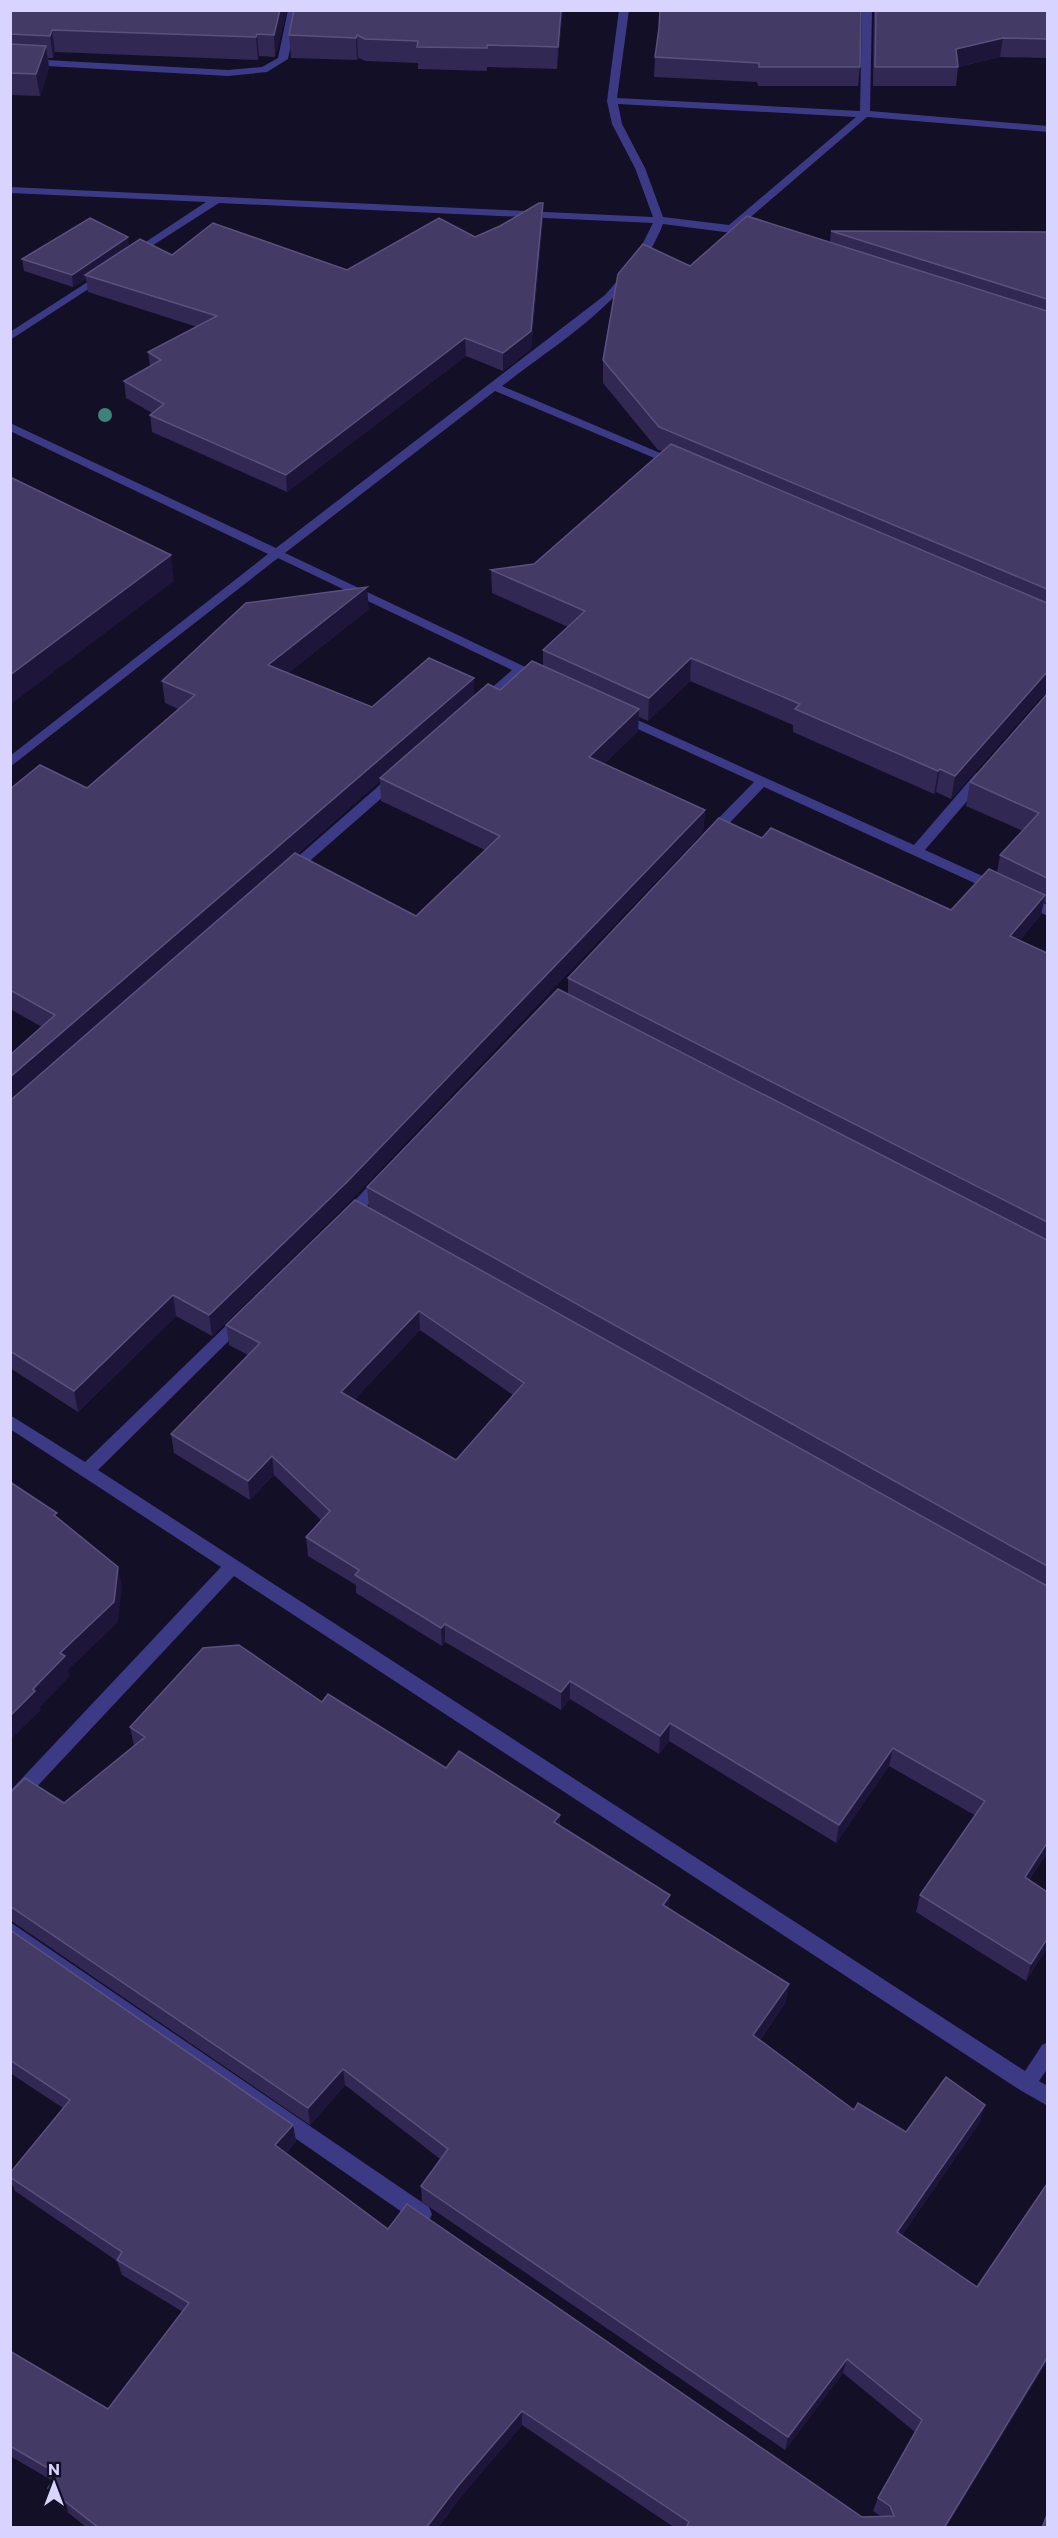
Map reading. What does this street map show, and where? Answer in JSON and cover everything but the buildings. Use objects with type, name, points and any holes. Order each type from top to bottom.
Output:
[{"type":"street","points":[[10,61],[228,73],[264,70],[283,59],[293,10]]},
{"type":"street","points":[[10,763],[278,552],[609,297],[630,275],[646,254],[659,220],[640,168],[617,124],[612,101],[624,10]]},
{"type":"street","points":[[731,228],[865,114],[867,10]]},
{"type":"street","points":[[612,101],[865,114],[1047,129]]},
{"type":"street","points":[[10,190],[659,220],[731,228],[765,238]]},
{"type":"street","points":[[119,264],[218,199]]},
{"type":"street","points":[[10,337],[109,271]]},
{"type":"street","points":[[493,386],[689,469]]},
{"type":"street","points":[[10,426],[552,684]]},
{"type":"street","points":[[475,709],[520,670]]},
{"type":"street","points":[[604,709],[1047,911]]},
{"type":"street","points":[[916,850],[993,762]]},
{"type":"street","points":[[279,881],[404,771]]},
{"type":"street","points":[[700,845],[762,781]]},
{"type":"street","points":[[338,1226],[360,1212],[395,1167]]},
{"type":"street","points":[[86,1471],[254,1307]]},
{"type":"street","points":[[10,1421],[1047,2097]]},
{"type":"street","points":[[10,1804],[233,1566]]},
{"type":"street","points":[[10,1930],[434,2222]]},
{"type":"street","points":[[1027,2084],[1047,2051]]}]
